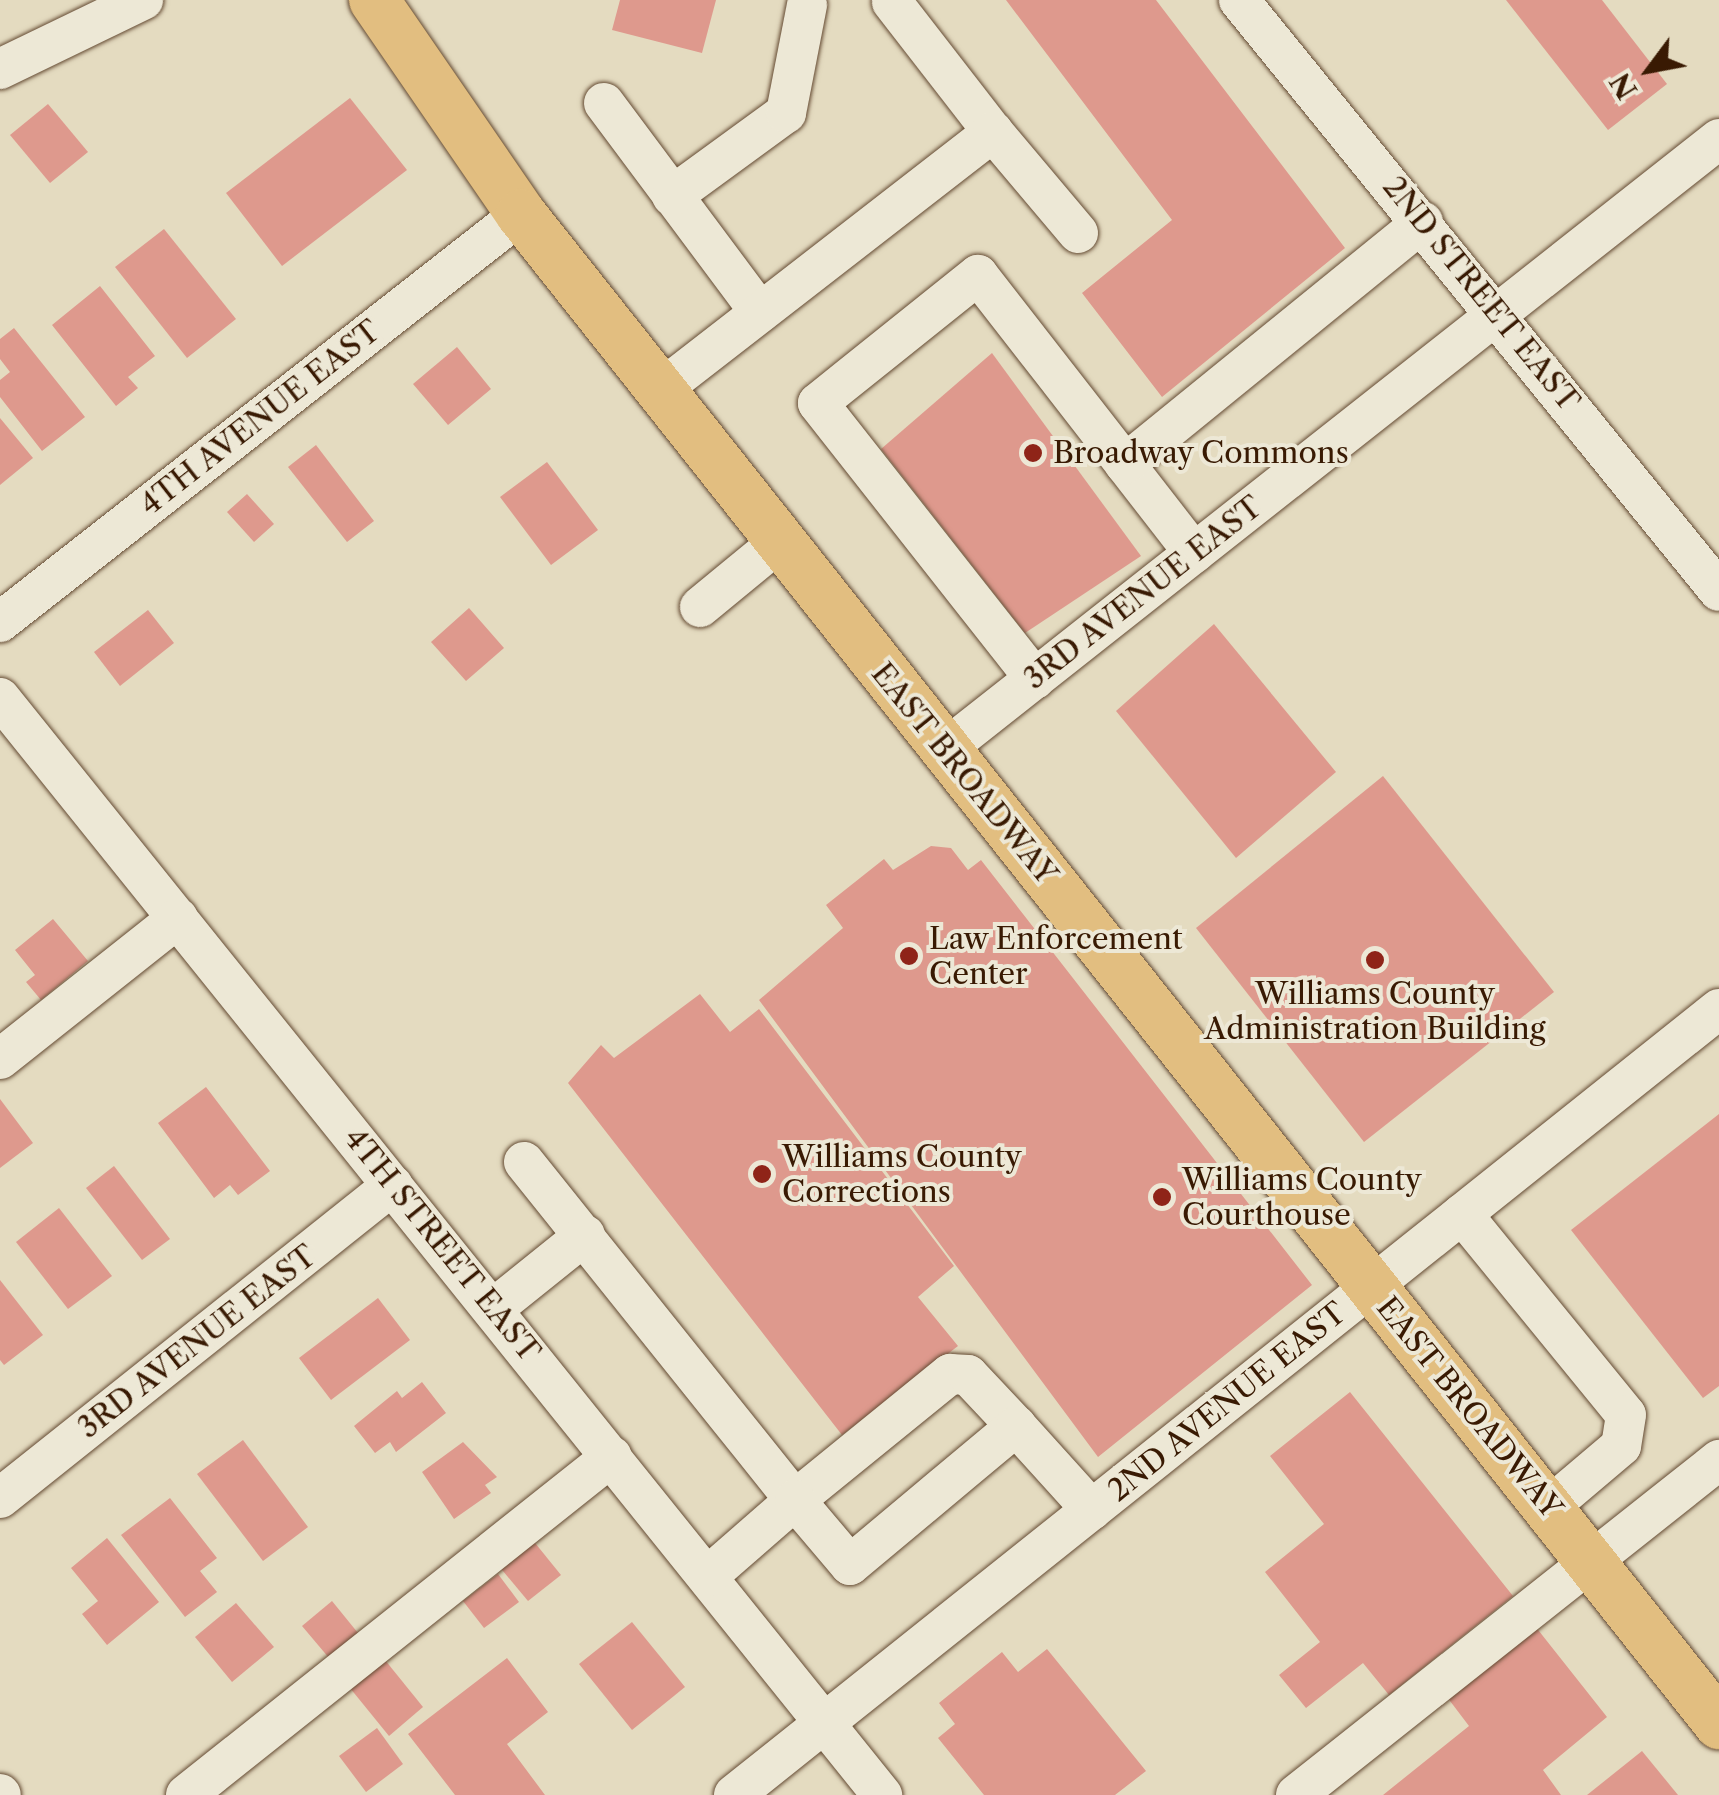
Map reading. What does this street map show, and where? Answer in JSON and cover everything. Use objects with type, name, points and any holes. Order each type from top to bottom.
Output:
[{"type":"main road","name":"EAST BROADWAY","points":[[374,0],[521,214],[659,391],[1719,1724]]},
{"type":"street","points":[[0,69],[143,0]]},
{"type":"street","name":"2ND STREET EAST","points":[[1239,0],[1424,222],[1719,591]]},
{"type":"street","points":[[892,2],[1078,233]]},
{"type":"street","points":[[672,196],[786,113],[807,5]]},
{"type":"street","points":[[604,103],[760,312]]},
{"type":"street","points":[[659,391],[993,132]]},
{"type":"street","name":"3RD AVENUE EAST","points":[[944,750],[1719,139]]},
{"type":"street","name":"4TH AVENUE EAST","points":[[0,622],[521,214]]},
{"type":"street","points":[[1125,464],[1424,222]]},
{"type":"street","points":[[1035,679],[818,403],[978,275],[1194,553]]},
{"type":"street","points":[[700,606],[779,542]]},
{"type":"street","name":"4TH STREET EAST","points":[[0,698],[882,1795]]},
{"type":"street","points":[[0,1059],[178,918]]},
{"type":"street","name":"2ND AVENUE EAST","points":[[734,1795],[1719,1010]]},
{"type":"street","points":[[524,1162],[850,1565],[1016,1426]]},
{"type":"street","name":"3RD AVENUE EAST","points":[[0,1498],[393,1185]]},
{"type":"street","points":[[1462,1214],[1626,1415],[1621,1446],[1548,1508]]},
{"type":"street","points":[[493,1308],[585,1235]]},
{"type":"street","points":[[708,1576],[950,1374],[968,1375],[1092,1510]]},
{"type":"street","points":[[186,1795],[612,1456]]},
{"type":"street","points":[[1296,1795],[1719,1460]]},
{"type":"building","points":[[620,0],[716,0],[702,53],[612,30]]},
{"type":"building","points":[[1006,0],[1156,0],[1345,248],[1162,397],[1082,293],[1172,220]]},
{"type":"building","points":[[1506,0],[1602,0],[1667,84],[1608,130]]},
{"type":"building","points":[[350,98],[407,170],[282,266],[226,193]]},
{"type":"building","points":[[48,104],[88,152],[50,183],[10,135]]},
{"type":"building","points":[[164,229],[236,319],[187,358],[115,267]]},
{"type":"building","points":[[100,286],[155,356],[128,377],[138,388],[116,406],[52,325]]},
{"type":"building","points":[[14,328],[85,417],[42,451],[0,397],[0,380],[10,372],[0,359],[0,339]]},
{"type":"building","points":[[457,347],[491,389],[448,425],[413,384]]},
{"type":"building","name":"Broadway Commons","points":[[992,353],[1141,556],[1025,633],[881,449]]},
{"type":"building","points":[[0,418],[33,458],[0,485]]},
{"type":"building","points":[[316,445],[374,521],[347,542],[288,467]]},
{"type":"building","points":[[547,462],[598,530],[551,565],[500,497]]},
{"type":"building","points":[[247,494],[274,524],[254,542],[227,512]]},
{"type":"building","points":[[469,608],[504,648],[466,681],[431,642]]},
{"type":"building","points":[[148,610],[174,643],[120,686],[94,652]]},
{"type":"building","points":[[1214,624],[1336,772],[1236,858],[1116,711]]},
{"type":"building","name":"Williams County Administration Building","points":[[1383,776],[1554,992],[1364,1142],[1196,928]]},
{"type":"building","points":[[931,846],[951,848],[968,870],[981,860],[1312,1285],[1098,1457],[759,1000],[843,928],[826,905],[884,859],[893,870]]},
{"type":"building","points":[[53,919],[88,961],[41,1000],[26,982],[35,975],[15,950]]},
{"type":"building","name":"Williams County Corrections","points":[[700,994],[730,1032],[759,1009],[954,1266],[918,1297],[958,1346],[842,1435],[568,1083],[601,1045],[614,1058]]},
{"type":"building","points":[[206,1087],[270,1171],[238,1195],[230,1185],[214,1198],[158,1123]]},
{"type":"building","points":[[0,1099],[33,1143],[0,1168]]},
{"type":"building","points":[[1719,1114],[1719,1386],[1703,1398],[1571,1230]]},
{"type":"building","points":[[114,1166],[170,1239],[142,1260],[86,1188]]},
{"type":"building","points":[[59,1208],[112,1276],[68,1309],[16,1242]]},
{"type":"building","points":[[0,1280],[43,1335],[4,1365],[0,1360]]},
{"type":"building","points":[[378,1298],[410,1340],[331,1400],[299,1358]]},
{"type":"building","points":[[422,1382],[446,1413],[396,1452],[390,1442],[375,1453],[354,1426],[397,1391],[402,1398]]},
{"type":"building","points":[[1350,1392],[1513,1596],[1389,1695],[1363,1663],[1306,1708],[1279,1675],[1320,1642],[1265,1572],[1324,1524],[1270,1456]]},
{"type":"building","points":[[243,1440],[308,1527],[263,1561],[197,1474]]},
{"type":"building","points":[[463,1442],[497,1477],[485,1485],[491,1493],[454,1519],[422,1472]]},
{"type":"building","points":[[170,1498],[217,1558],[200,1571],[217,1592],[185,1617],[121,1535]]},
{"type":"building","points":[[107,1538],[159,1602],[107,1645],[82,1614],[98,1601],[71,1568]]},
{"type":"building","points":[[531,1538],[561,1575],[528,1601],[498,1565]]},
{"type":"building","points":[[498,1574],[519,1602],[484,1628],[463,1601]]},
{"type":"building","points":[[332,1601],[358,1633],[329,1658],[302,1626]]},
{"type":"building","points":[[236,1603],[274,1647],[232,1682],[195,1637]]},
{"type":"building","points":[[632,1622],[685,1687],[632,1730],[579,1664]]},
{"type":"building","points":[[1535,1626],[1607,1717],[1543,1770],[1561,1795],[1383,1795],[1469,1726],[1447,1697]]},
{"type":"building","points":[[1047,1649],[1146,1771],[1115,1795],[984,1795],[938,1738],[955,1724],[939,1703],[1002,1652],[1018,1672]]},
{"type":"building","points":[[507,1658],[548,1712],[507,1744],[545,1795],[455,1795],[408,1734]]},
{"type":"building","points":[[385,1660],[423,1707],[389,1736],[350,1688]]},
{"type":"building","points":[[377,1728],[403,1764],[366,1792],[339,1756]]},
{"type":"building","points":[[1642,1751],[1678,1795],[1587,1795]]},
{"type":"place","name":"Broadway Commons","points":[[1033,453]]},
{"type":"place","name":"Law Enforcement Center","points":[[909,956]]},
{"type":"place","name":"Williams County Administration Building","points":[[1375,960]]},
{"type":"place","name":"Williams County Corrections","points":[[762,1174]]},
{"type":"place","name":"Williams County Courthouse","points":[[1162,1197]]}]
